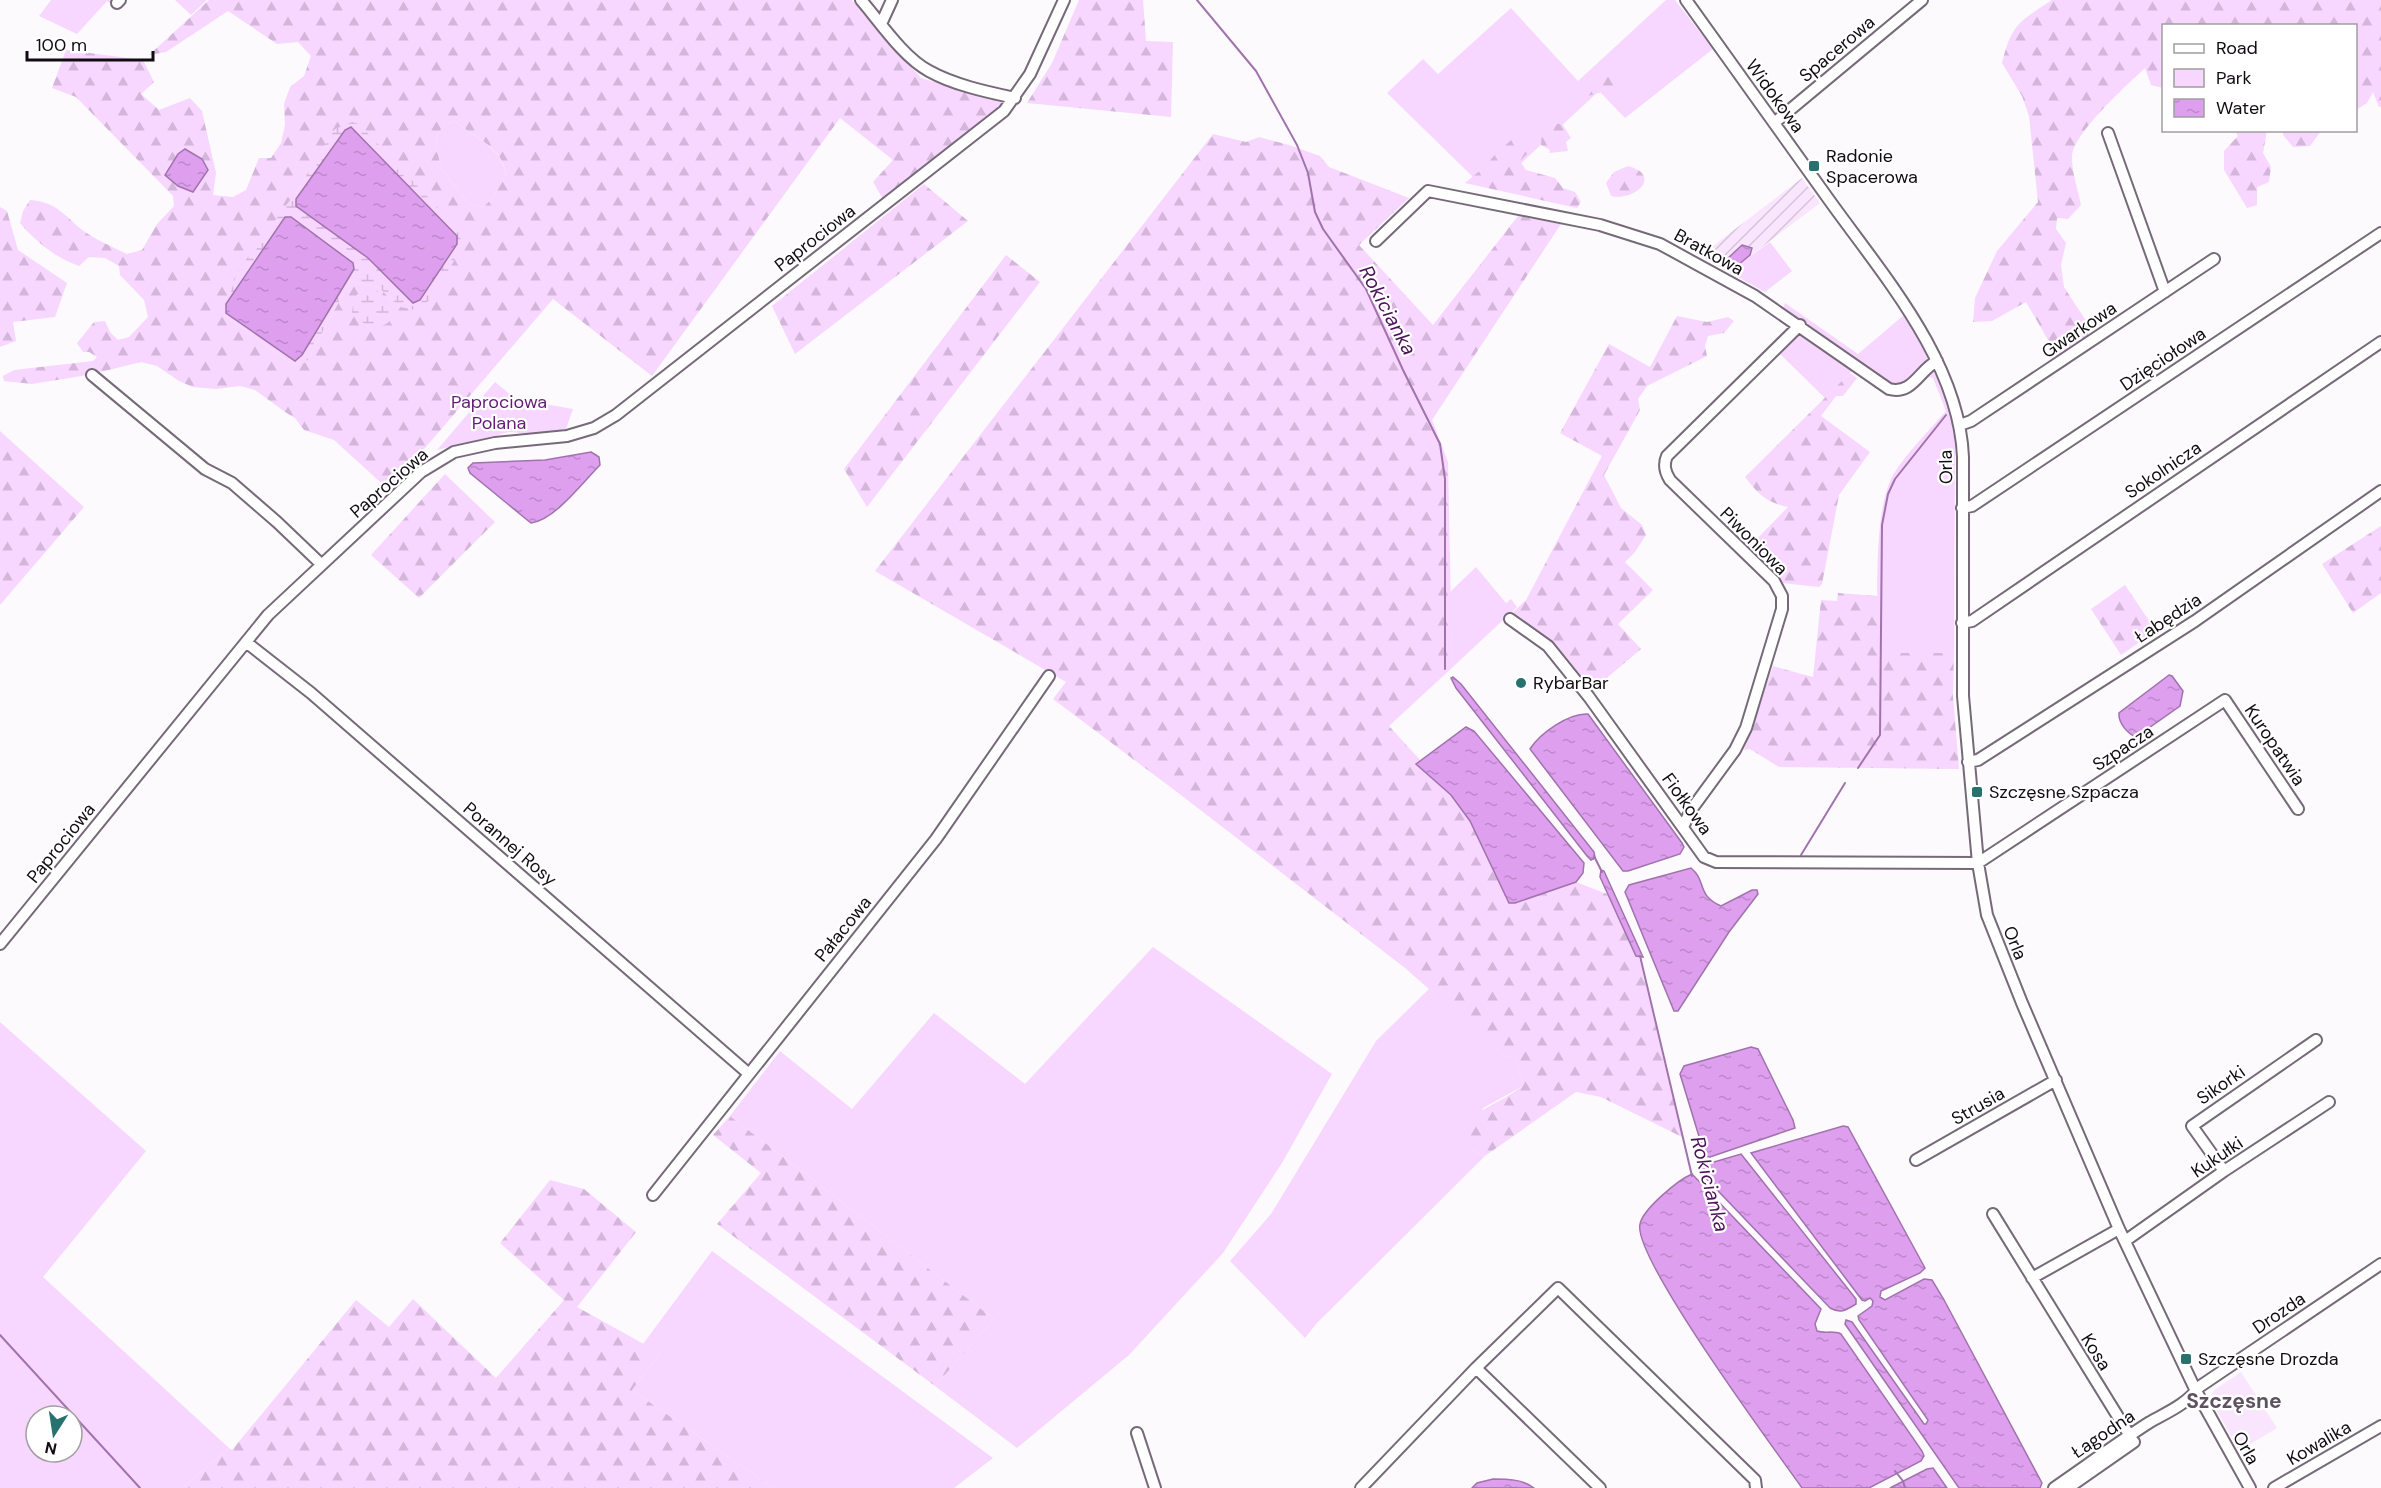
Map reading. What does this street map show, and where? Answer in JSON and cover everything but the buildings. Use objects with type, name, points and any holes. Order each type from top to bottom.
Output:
[{"type":"street","points":[[861,0],[912,59],[929,71],[963,84],[1015,98]]},
{"type":"street","points":[[881,24],[892,0]]},
{"type":"street","name":"Paprociowa","points":[[0,944],[268,615],[421,472],[443,457],[471,447],[567,436],[594,428],[616,415],[1004,111],[1015,98],[1043,49],[1064,0]]},
{"type":"street","name":"Widokowa","points":[[1686,0],[1891,287],[1937,361]]},
{"type":"street","name":"Spacerowa","points":[[1774,123],[1922,0]]},
{"type":"street","points":[[2108,133],[2165,292]]},
{"type":"street","name":"Bratkowa","points":[[1376,242],[1428,191],[1600,225],[1660,244],[1755,296],[1800,325],[1889,389],[1898,391],[1912,385],[1928,365],[1937,361]]},
{"type":"street","name":"Dzięciołowa","points":[[1962,508],[1972,506],[2381,233]]},
{"type":"street","name":"Gwarkowa","points":[[1960,425],[1971,421],[2214,259]]},
{"type":"street","name":"Piwoniowa","points":[[1683,827],[1691,810],[1742,738],[1780,620],[1782,602],[1780,591],[1774,581],[1670,480],[1664,468],[1665,461],[1667,456],[1800,325]]},
{"type":"street","name":"Sokolnicza","points":[[1962,623],[1972,621],[2381,342]]},
{"type":"street","name":"Orla","points":[[1937,361],[1951,393],[1960,425],[1963,457],[1963,696],[1978,862],[1994,937],[2119,1229],[2196,1391],[2250,1488]]},
{"type":"street","points":[[92,375],[205,469],[232,483],[321,564]]},
{"type":"street","name":"Łabędzia","points":[[1968,762],[1978,760],[2195,621],[2381,491]]},
{"type":"street","name":"Fiołkowa","points":[[1510,619],[1548,646],[1589,698],[1704,857],[1716,862],[1978,862]]},
{"type":"street","name":"Porannej Rosy","points":[[246,642],[311,693],[749,1074]]},
{"type":"street","name":"Pałacowa","points":[[653,1195],[936,839],[1048,676]]},
{"type":"street","name":"Kuropatwia","points":[[2225,700],[2298,809]]},
{"type":"street","name":"Szpacza","points":[[1978,862],[2225,700]]},
{"type":"street","name":"Sikorki","points":[[2224,1171],[2192,1126],[2316,1040]]},
{"type":"street","name":"Strusia","points":[[1916,1160],[2056,1080]]},
{"type":"street","name":"Kukułki","points":[[2125,1241],[2224,1171],[2329,1102]]},
{"type":"street","name":"Kosa","points":[[1993,1214],[2132,1439]]},
{"type":"street","points":[[2032,1278],[2119,1229]]},
{"type":"street","name":"Drozda","points":[[2196,1391],[2381,1264]]},
{"type":"street","points":[[1361,1488],[1476,1368],[1558,1288],[1755,1480],[1756,1488]]},
{"type":"street","points":[[1476,1368],[1600,1488]]},
{"type":"street","name":"Łagodna","points":[[2067,1488],[2196,1391]]},
{"type":"street","name":"Kowalika","points":[[2274,1488],[2381,1426]]},
{"type":"street","points":[[1137,1433],[1155,1488]]},
{"type":"street","name":"Łagodna","points":[[2054,1488],[2132,1439]]},
{"type":"shaded area","points":[[1802,178],[1820,203],[1729,272],[1700,256]]},
{"type":"shaded area","points":[[2241,1372],[2277,1428],[2239,1451],[2211,1400],[2213,1391]]},
{"type":"green space","points":[[51,0],[113,0],[110,3],[107,1],[77,34],[39,16]]},
{"type":"green space","points":[[175,0],[207,0],[191,15]]},
{"type":"green space","points":[[209,0],[852,0],[921,78],[1005,103],[883,199],[873,182],[893,160],[840,118],[652,376],[553,299],[389,490],[334,440],[304,430],[295,418],[255,390],[240,386],[216,389],[193,387],[179,381],[157,366],[141,362],[88,375],[32,384],[4,381],[3,376],[14,370],[93,361],[97,357],[89,352],[83,352],[77,343],[94,322],[105,321],[110,332],[118,340],[129,337],[148,317],[144,300],[120,275],[119,266],[105,258],[89,257],[79,266],[54,254],[33,237],[20,223],[23,211],[30,200],[40,201],[54,207],[90,235],[127,254],[142,250],[157,224],[174,206],[173,196],[76,97],[52,88],[66,50],[143,60],[154,82],[141,94],[159,110],[190,98],[202,111],[216,173],[213,195],[233,197],[246,190],[259,158],[271,158],[281,143],[285,125],[284,104],[290,87],[304,76],[311,56],[298,42],[277,44],[228,11],[166,52],[149,55]],"holes":[[[455,121],[494,150],[504,166],[506,176],[493,197],[483,207],[469,204],[442,170],[436,147],[437,136],[443,126]],[[335,130],[400,307],[378,287],[350,281],[307,361],[300,365],[288,362],[224,315]]]},
{"type":"green space","points":[[1079,0],[1143,0],[1146,41],[1173,42],[1171,117],[1027,103],[1052,63]]},
{"type":"green space","points":[[1666,0],[1675,0],[1713,49],[1625,118],[1599,91],[1502,181],[1473,177],[1387,93],[1423,59],[1438,74],[1511,8],[1578,81]]},
{"type":"green space","points":[[2052,0],[2381,0],[2381,107],[2373,92],[2367,103],[2357,109],[2357,24],[2162,24],[2162,88],[2151,85],[2145,68],[2101,111],[2074,148],[2072,164],[2081,205],[2068,219],[2057,218],[2056,229],[2066,243],[2061,265],[2064,287],[2090,327],[2086,343],[2059,359],[2026,302],[1992,321],[1973,322],[1975,298],[1997,251],[2038,202],[2029,116],[2022,96],[2002,63],[2009,39],[2018,25]]},
{"type":"green space","points":[[1617,66],[1625,80],[1631,85],[1624,91],[1602,92],[1581,98],[1578,93],[1605,68]]},
{"type":"green space","points":[[455,121],[494,150],[504,166],[506,176],[493,197],[483,207],[469,204],[442,170],[436,147],[437,136],[443,126]]},
{"type":"green space","points":[[352,122],[359,124],[457,228],[461,237],[454,261],[430,300],[415,310],[400,307],[378,287],[350,281],[307,361],[300,365],[288,362],[224,315],[237,272],[296,192],[335,129]]},
{"type":"green space","points":[[1555,123],[1563,125],[1571,138],[1566,142],[1568,151],[1549,153],[1550,150],[1541,145],[1542,130],[1551,128]]},
{"type":"green space","points":[[2236,132],[2267,132],[2263,153],[2271,167],[2269,182],[2257,187],[2257,205],[2247,208],[2224,170],[2224,151],[2238,136]]},
{"type":"green space","points":[[2283,132],[2320,132],[2310,146],[2293,147]]},
{"type":"green space","points":[[1213,134],[1246,142],[1259,137],[1289,145],[1320,156],[1329,167],[1409,198],[1359,245],[1433,325],[1518,216],[1561,224],[1432,420],[1448,462],[1452,660],[1455,665],[1389,726],[1421,761],[1417,765],[1451,795],[1470,821],[1509,903],[1576,882],[1607,894],[1640,961],[1682,1137],[1601,1097],[1576,1092],[1485,1156],[1472,1150],[1468,1132],[1472,1119],[1523,1086],[1516,1059],[1505,1056],[1405,968],[1053,699],[1066,682],[875,571]]},
{"type":"green space","points":[[1514,136],[1527,138],[1530,151],[1520,161],[1526,170],[1555,178],[1563,188],[1575,192],[1581,202],[1577,208],[1465,183]]},
{"type":"green space","points":[[1628,166],[1643,175],[1642,187],[1629,195],[1611,196],[1606,183],[1614,172]]},
{"type":"green space","points":[[924,184],[968,221],[795,354],[772,306]]},
{"type":"green space","points":[[0,207],[7,211],[18,250],[67,283],[55,317],[13,322],[16,341],[0,347]]},
{"type":"green space","points":[[1770,242],[1792,271],[1765,292],[1729,272]]},
{"type":"green space","points":[[1006,255],[1040,282],[867,507],[844,469]]},
{"type":"green space","points":[[364,287],[384,296],[391,304],[395,314],[391,320],[374,327],[352,313],[354,298]]},
{"type":"green space","points":[[1785,303],[1858,354],[1904,315],[1930,355],[1929,359],[1910,380],[1895,388],[1783,309]]},
{"type":"green space","points":[[1677,316],[1707,322],[1728,317],[1734,321],[1724,333],[1708,336],[1705,346],[1707,356],[1647,386],[1638,399],[1640,410],[1604,475],[1621,508],[1642,525],[1646,535],[1625,562],[1653,590],[1618,624],[1641,649],[1589,693],[1555,644],[1513,612],[1526,600],[1602,456],[1560,433],[1609,344],[1650,367]]},
{"type":"green space","points":[[1807,335],[1854,369],[1825,398],[1780,354],[1797,336]]},
{"type":"green space","points":[[1931,367],[1948,404],[1955,445],[1954,653],[1878,653],[1879,536],[1886,492],[1899,466],[1946,411],[1933,378],[1925,376]]},
{"type":"green space","points":[[1850,373],[1857,378],[1843,396],[1836,396],[1821,416],[1870,452],[1839,495],[1822,584],[1819,587],[1782,583],[1764,559],[1749,547],[1788,507],[1764,497],[1745,477]]},
{"type":"green space","name":"Paprociowa Polana","points":[[495,382],[516,399],[573,409],[566,429],[533,434],[509,432],[437,450]]},
{"type":"green space","points":[[0,431],[84,507],[0,605]]},
{"type":"green space","points":[[445,474],[495,522],[419,598],[371,555]]},
{"type":"green space","points":[[2381,526],[2381,593],[2353,613],[2322,564]]},
{"type":"green space","points":[[1476,567],[1506,603],[1511,599],[1517,607],[1455,665],[1452,660],[1450,592]]},
{"type":"green space","points":[[2125,585],[2156,631],[2121,655],[2091,609]]},
{"type":"green space","points":[[1838,593],[1878,596],[1878,653],[1954,653],[1953,696],[1959,769],[1779,767],[1750,749],[1744,750],[1773,666],[1813,677],[1821,600],[1837,601]]},
{"type":"green space","points":[[1153,947],[1332,1074],[1282,1163],[1223,1253],[1129,1355],[1017,1448],[935,1386],[994,1319],[730,1116],[780,1051],[852,1109],[934,1013],[1025,1084]]},
{"type":"green space","points":[[1430,988],[1505,1056],[1516,1059],[1523,1086],[1483,1108],[1472,1150],[1485,1156],[1316,1324],[1305,1338],[1230,1261],[1271,1214],[1376,1041]]},
{"type":"green space","points":[[0,1022],[146,1151],[43,1277],[229,1448],[182,1488],[0,1488]]},
{"type":"green space","points":[[730,1116],[994,1319],[935,1386],[717,1224],[761,1173],[713,1135]]},
{"type":"green space","points":[[550,1180],[584,1189],[636,1232],[577,1307],[660,1353],[632,1390],[773,1488],[182,1488],[229,1448],[232,1450],[356,1300],[389,1327],[413,1299],[496,1378],[564,1300],[500,1243]]},
{"type":"green space","points":[[712,1251],[993,1458],[954,1488],[773,1488],[632,1390],[660,1353],[643,1344]]},
{"type":"water","points":[[351,127],[457,236],[457,244],[420,300],[413,303],[368,258],[296,206],[296,199],[345,130]]},
{"type":"water","points":[[185,149],[202,159],[208,170],[193,192],[178,186],[165,175],[178,154]]},
{"type":"water","points":[[285,217],[291,217],[353,263],[354,269],[302,355],[295,361],[226,313],[226,304]]},
{"type":"water","points":[[1742,245],[1752,248],[1750,255],[1738,265],[1727,263],[1726,260]]},
{"type":"water","points":[[591,452],[599,457],[600,465],[559,508],[550,515],[531,523],[470,473],[468,468],[473,463],[545,460]]},
{"type":"water","points":[[2169,675],[2183,691],[2180,706],[2136,737],[2133,736],[2122,724],[2119,713]]},
{"type":"water","points":[[1453,677],[1461,684],[1594,852],[1595,858],[1591,860],[1587,856],[1456,688],[1451,678]]},
{"type":"water","points":[[1588,714],[1682,843],[1684,847],[1680,854],[1623,871],[1530,749],[1541,737],[1564,720]]},
{"type":"water","points":[[1466,727],[1474,731],[1584,863],[1583,873],[1576,882],[1509,903],[1470,821],[1451,795],[1416,764]]},
{"type":"water","points":[[1691,868],[1699,878],[1708,897],[1721,906],[1752,890],[1757,890],[1758,894],[1729,932],[1678,1011],[1674,1011],[1625,892],[1629,885]]},
{"type":"water","points":[[1601,870],[1604,871],[1643,957],[1636,956],[1600,877]]},
{"type":"water","points":[[1751,1047],[1758,1049],[1795,1128],[1710,1157],[1705,1156],[1680,1074],[1684,1066]]},
{"type":"water","points":[[1843,1126],[1848,1127],[1925,1268],[1920,1273],[1881,1291],[1880,1297],[1885,1300],[1924,1279],[1932,1280],[2042,1483],[2040,1488],[1959,1488],[1845,1324],[1846,1320],[1852,1322],[1926,1424],[1928,1420],[1859,1320],[1858,1316],[1872,1306],[1873,1301],[1870,1298],[1862,1300],[1751,1153]]},
{"type":"water","points":[[1741,1154],[1856,1299],[1856,1304],[1837,1311],[1830,1308],[1699,1171],[1700,1166]]},
{"type":"water","points":[[1692,1174],[1821,1309],[1815,1324],[1817,1331],[1841,1334],[1922,1451],[1924,1456],[1921,1461],[1869,1488],[1802,1488],[1708,1354],[1658,1274],[1644,1243],[1640,1224],[1647,1211],[1670,1189]]},
{"type":"water","points":[[1933,1468],[1947,1488],[1890,1488],[1927,1469]]},
{"type":"water","points":[[1493,1479],[1519,1481],[1534,1488],[1472,1488],[1477,1483]]},
{"type":"waterway","name":"Rokicianka","points":[[1197,0],[1256,71],[1297,145],[1308,173],[1315,212],[1323,229],[1366,289],[1440,444],[1445,479],[1445,669]]},
{"type":"waterway","points":[[1858,768],[1880,735],[1882,525],[1888,494],[1895,479],[1946,415]]},
{"type":"waterway","points":[[1801,855],[1845,783]]},
{"type":"waterway","points":[[1594,856],[1602,872]]},
{"type":"waterway","name":"Rokicianka","points":[[1640,956],[1692,1176]]},
{"type":"waterway","points":[[0,1335],[140,1488]]},
{"type":"waterway","name":"Rokicianka","points":[[1895,1471],[1903,1481],[1905,1488]]},
{"type":"place","name":"Radonie Spacerowa","points":[[1814,166]]},
{"type":"place","name":"RybarBar","points":[[1521,683]]},
{"type":"place","name":"Szczęsne Szpacza","points":[[1977,792]]},
{"type":"place","name":"Szczęsne Drozda","points":[[2186,1359]]},
{"type":"district","name":"Szczęsne","points":[[2234,1401]]}]
